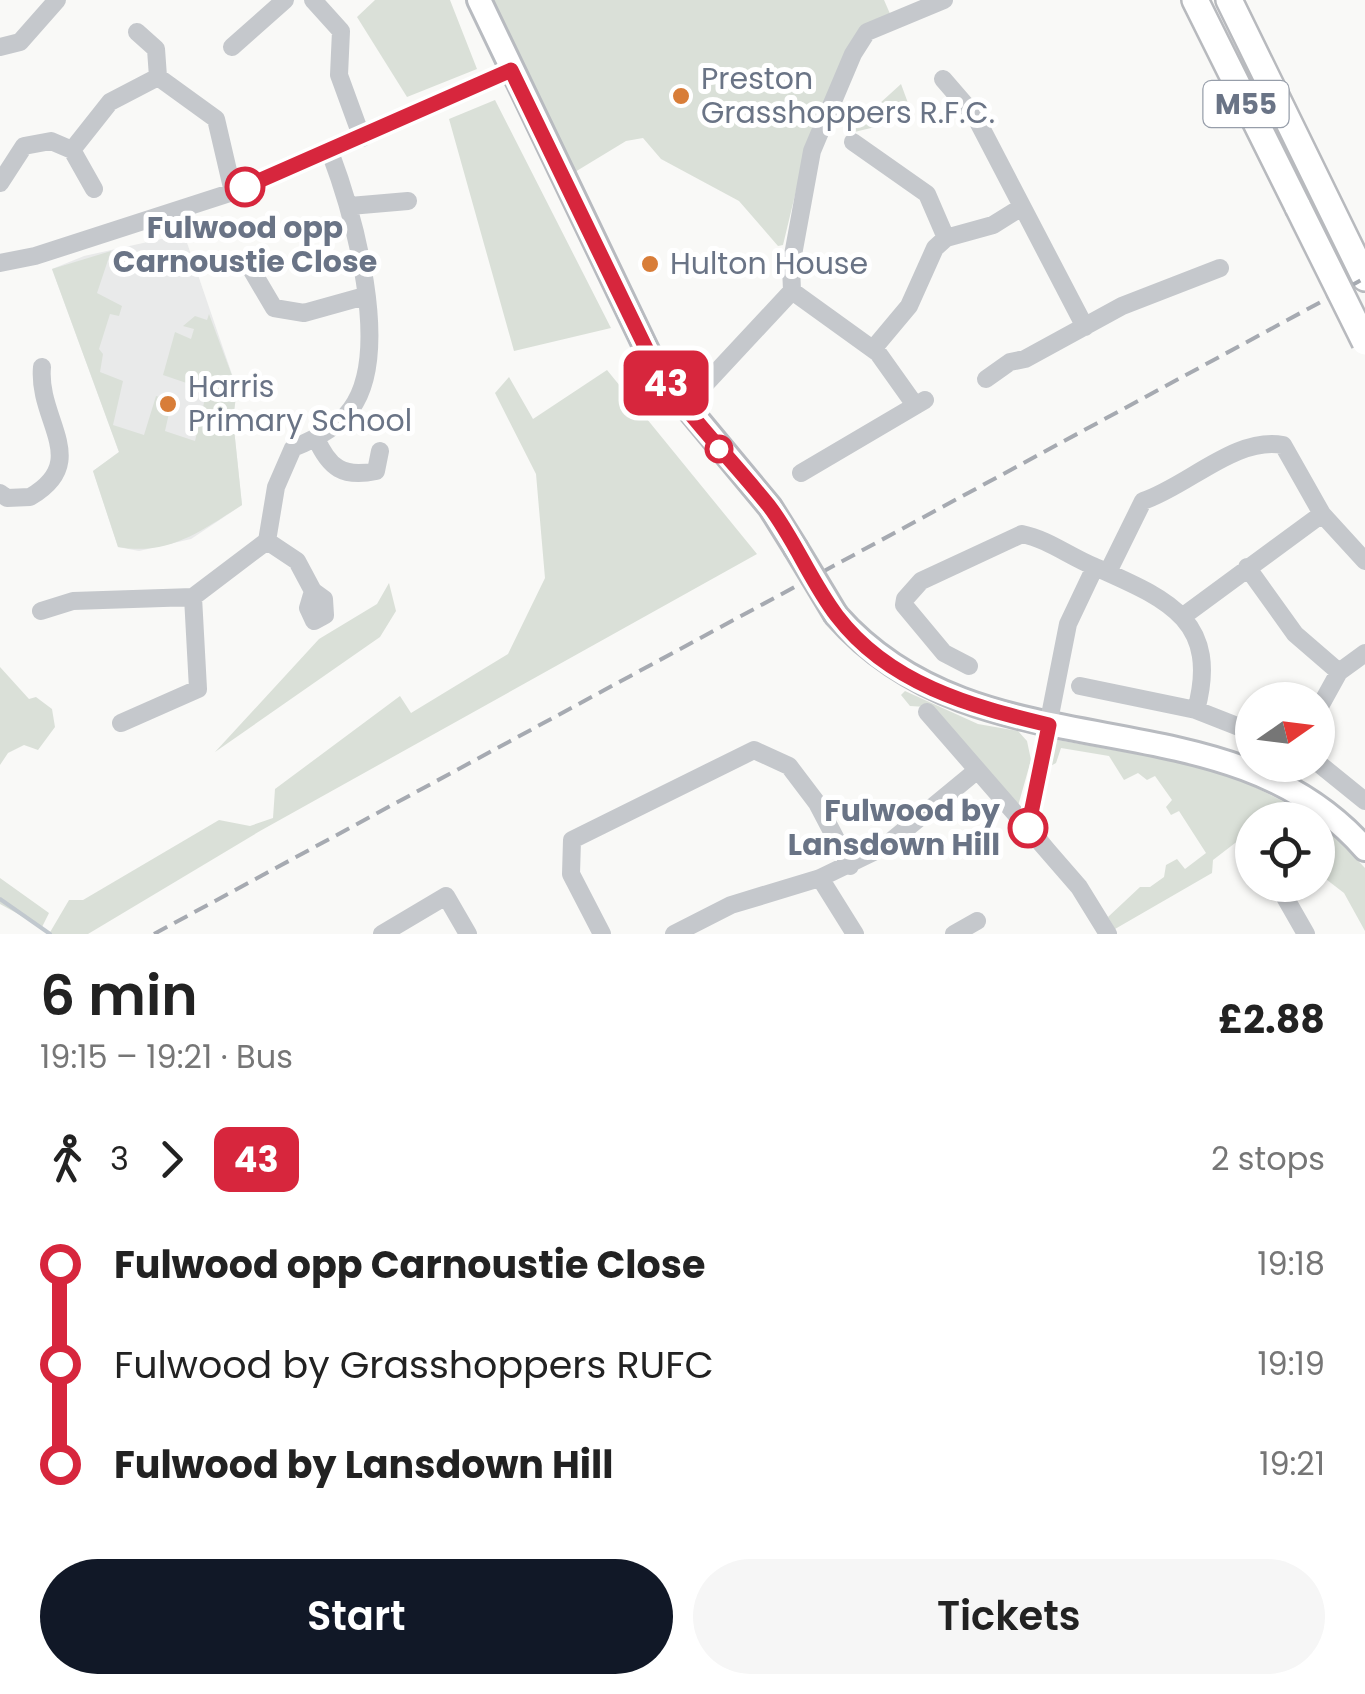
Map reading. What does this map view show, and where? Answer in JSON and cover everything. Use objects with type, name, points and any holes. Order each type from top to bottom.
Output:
[{"type":"highway","name":"M55","points":[[1195,0],[1365,342]]},
{"type":"highway","name":"M55","points":[[1229,0],[1365,278]]},
{"type":"main road","points":[[479,0],[657,371],[683,408],[770,507],[836,614],[911,680],[968,705],[1049,725],[1204,754],[1279,782],[1348,830],[1365,848]]},
{"type":"street","points":[[0,47],[20,42],[57,0]]},
{"type":"street","points":[[232,47],[285,0]]},
{"type":"street","points":[[313,0],[342,35],[339,75],[362,138]]},
{"type":"street","points":[[683,408],[792,292],[792,266],[812,151],[852,54],[867,32],[944,0]]},
{"type":"street","points":[[138,32],[156,49],[158,77]]},
{"type":"street","points":[[0,263],[35,256],[233,192],[511,70]]},
{"type":"street","points":[[72,150],[110,102],[158,77]]},
{"type":"street","points":[[158,77],[216,119],[233,192]]},
{"type":"street","points":[[944,79],[975,116],[1085,327]]},
{"type":"street","points":[[0,184],[24,146],[50,140],[72,150],[94,189]]},
{"type":"street","points":[[852,142],[927,194],[946,238]]},
{"type":"street","points":[[41,610],[73,601],[193,597],[267,541],[276,488],[294,448],[316,438],[352,408],[371,352],[366,296],[350,206],[330,152]]},
{"type":"street","points":[[350,206],[408,201]]},
{"type":"street","points":[[873,349],[898,323],[924,264],[946,238],[993,225],[1022,206]]},
{"type":"street","points":[[986,379],[1010,362],[1122,306],[1220,268]]},
{"type":"street","points":[[251,269],[274,308],[304,313],[366,296]]},
{"type":"street","points":[[792,292],[873,349],[920,403],[801,473]]},
{"type":"street","points":[[1001,343],[1010,362]]},
{"type":"street","points":[[0,493],[8,498],[30,497],[60,468],[63,458],[46,408],[42,368]]},
{"type":"street","points":[[316,438],[326,462],[352,476],[376,471],[380,451]]},
{"type":"street","points":[[1028,828],[1068,624],[1143,501],[1176,490],[1234,452],[1268,442],[1282,445],[1322,514],[1365,562]]},
{"type":"street","points":[[1182,617],[1322,514]]},
{"type":"street","points":[[968,666],[944,653],[904,605],[921,582],[1022,534],[1160,595],[1182,617],[1204,658],[1196,710]]},
{"type":"street","points":[[267,541],[298,561],[314,592]]},
{"type":"street","points":[[1246,568],[1295,634],[1339,672]]},
{"type":"street","points":[[121,722],[198,688],[193,597]]},
{"type":"street","points":[[1333,682],[1339,672],[1365,652]]},
{"type":"street","points":[[1080,686],[1196,710],[1235,725]]},
{"type":"street","points":[[927,712],[975,772],[1079,887],[1108,934]]},
{"type":"street","points":[[602,934],[571,874],[572,840],[754,750],[789,766],[817,803],[850,866]]},
{"type":"street","points":[[674,934],[732,905],[850,866],[896,839],[975,772]]},
{"type":"street","points":[[1335,777],[1365,801]]},
{"type":"street","points":[[820,878],[855,934]]},
{"type":"street","points":[[382,934],[446,896],[468,934]]},
{"type":"street","points":[[1288,902],[1306,934]]},
{"type":"street","points":[[954,934],[977,921]]},
{"type":"shaded area","points":[[375,0],[450,0],[477,69],[407,97],[357,17]]},
{"type":"shaded area","name":"Preston Grasshoppers R.F.C.","points":[[484,0],[884,0],[891,16],[865,29],[807,145],[783,245],[778,246],[739,201],[661,159],[643,138],[626,141],[570,175]]},
{"type":"shaded area","points":[[901,84],[908,103],[892,123],[846,134]]},
{"type":"shaded area","points":[[495,100],[611,328],[514,351],[449,119]]},
{"type":"shaded area","name":"Harris Primary School","points":[[184,234],[237,389],[233,419],[242,505],[191,539],[139,551],[118,547],[93,471],[119,452],[52,269],[84,256]]},
{"type":"shaded area","name":"Harris Primary School","points":[[111,251],[97,293],[122,306],[119,316],[110,314],[99,349],[103,354],[100,372],[123,381],[113,425],[144,435],[156,396],[172,400],[165,431],[195,441],[207,390],[163,375],[175,332],[191,339],[194,329],[183,326],[195,316],[207,320],[209,314],[237,389],[233,419],[242,505],[184,539],[153,548],[118,547],[93,471],[119,452],[52,269]]},
{"type":"shaded area","points":[[607,370],[757,554],[260,831],[88,934],[49,934],[69,900],[83,900],[219,820],[250,826],[273,818],[275,789],[400,696],[411,713],[508,654],[545,578],[536,474],[495,393],[509,377],[533,419]]},
{"type":"shaded area","points":[[389,583],[396,611],[380,637],[215,752],[319,639],[377,604]]},
{"type":"shaded area","points":[[0,667],[29,699],[36,697],[52,709],[55,727],[38,750],[24,745],[8,753],[0,765]]},
{"type":"shaded area","points":[[905,691],[978,724],[1018,731],[1027,741],[1031,760],[1018,806],[926,707],[910,706],[901,695]]},
{"type":"shaded area","points":[[1052,739],[1219,769],[1235,777],[1235,782],[1245,782],[1284,802],[1235,802],[1235,843],[1213,860],[1212,873],[1115,929],[1108,917],[1140,887],[1150,887],[1164,877],[1166,865],[1177,859],[1185,869],[1206,853],[1179,811],[1171,815],[1166,807],[1172,800],[1155,776],[1147,780],[1138,773],[1124,780],[1109,756],[1061,748],[1056,763],[1047,768],[1040,826],[1100,907],[1036,826],[1035,799]]},
{"type":"shaded area","points":[[1335,837],[1365,868],[1365,931],[1344,893],[1335,886]]},
{"type":"shaded area","points":[[0,878],[49,913],[42,927],[0,904]]},
{"type":"waterway","points":[[0,899],[50,934]]},
{"type":"railway","points":[[154,934],[1365,278]]},
{"type":"bus line","name":"43","points":[[245,187],[511,70],[559,162],[657,371],[683,408],[770,507],[836,614],[851,632],[911,680],[968,705],[1049,725],[1027,814],[1028,828]]},
{"type":"place","name":"Preston Grasshoppers R.F.C.","points":[[681,96]]},
{"type":"place","name":"Fulwood opp Carnoustie Close","points":[[245,187]]},
{"type":"place","name":"Hulton House","points":[[650,264]]},
{"type":"place","name":"Harris Primary School","points":[[168,404]]},
{"type":"place","name":"Fulwood by Lansdown Hill","points":[[1028,828]]}]
